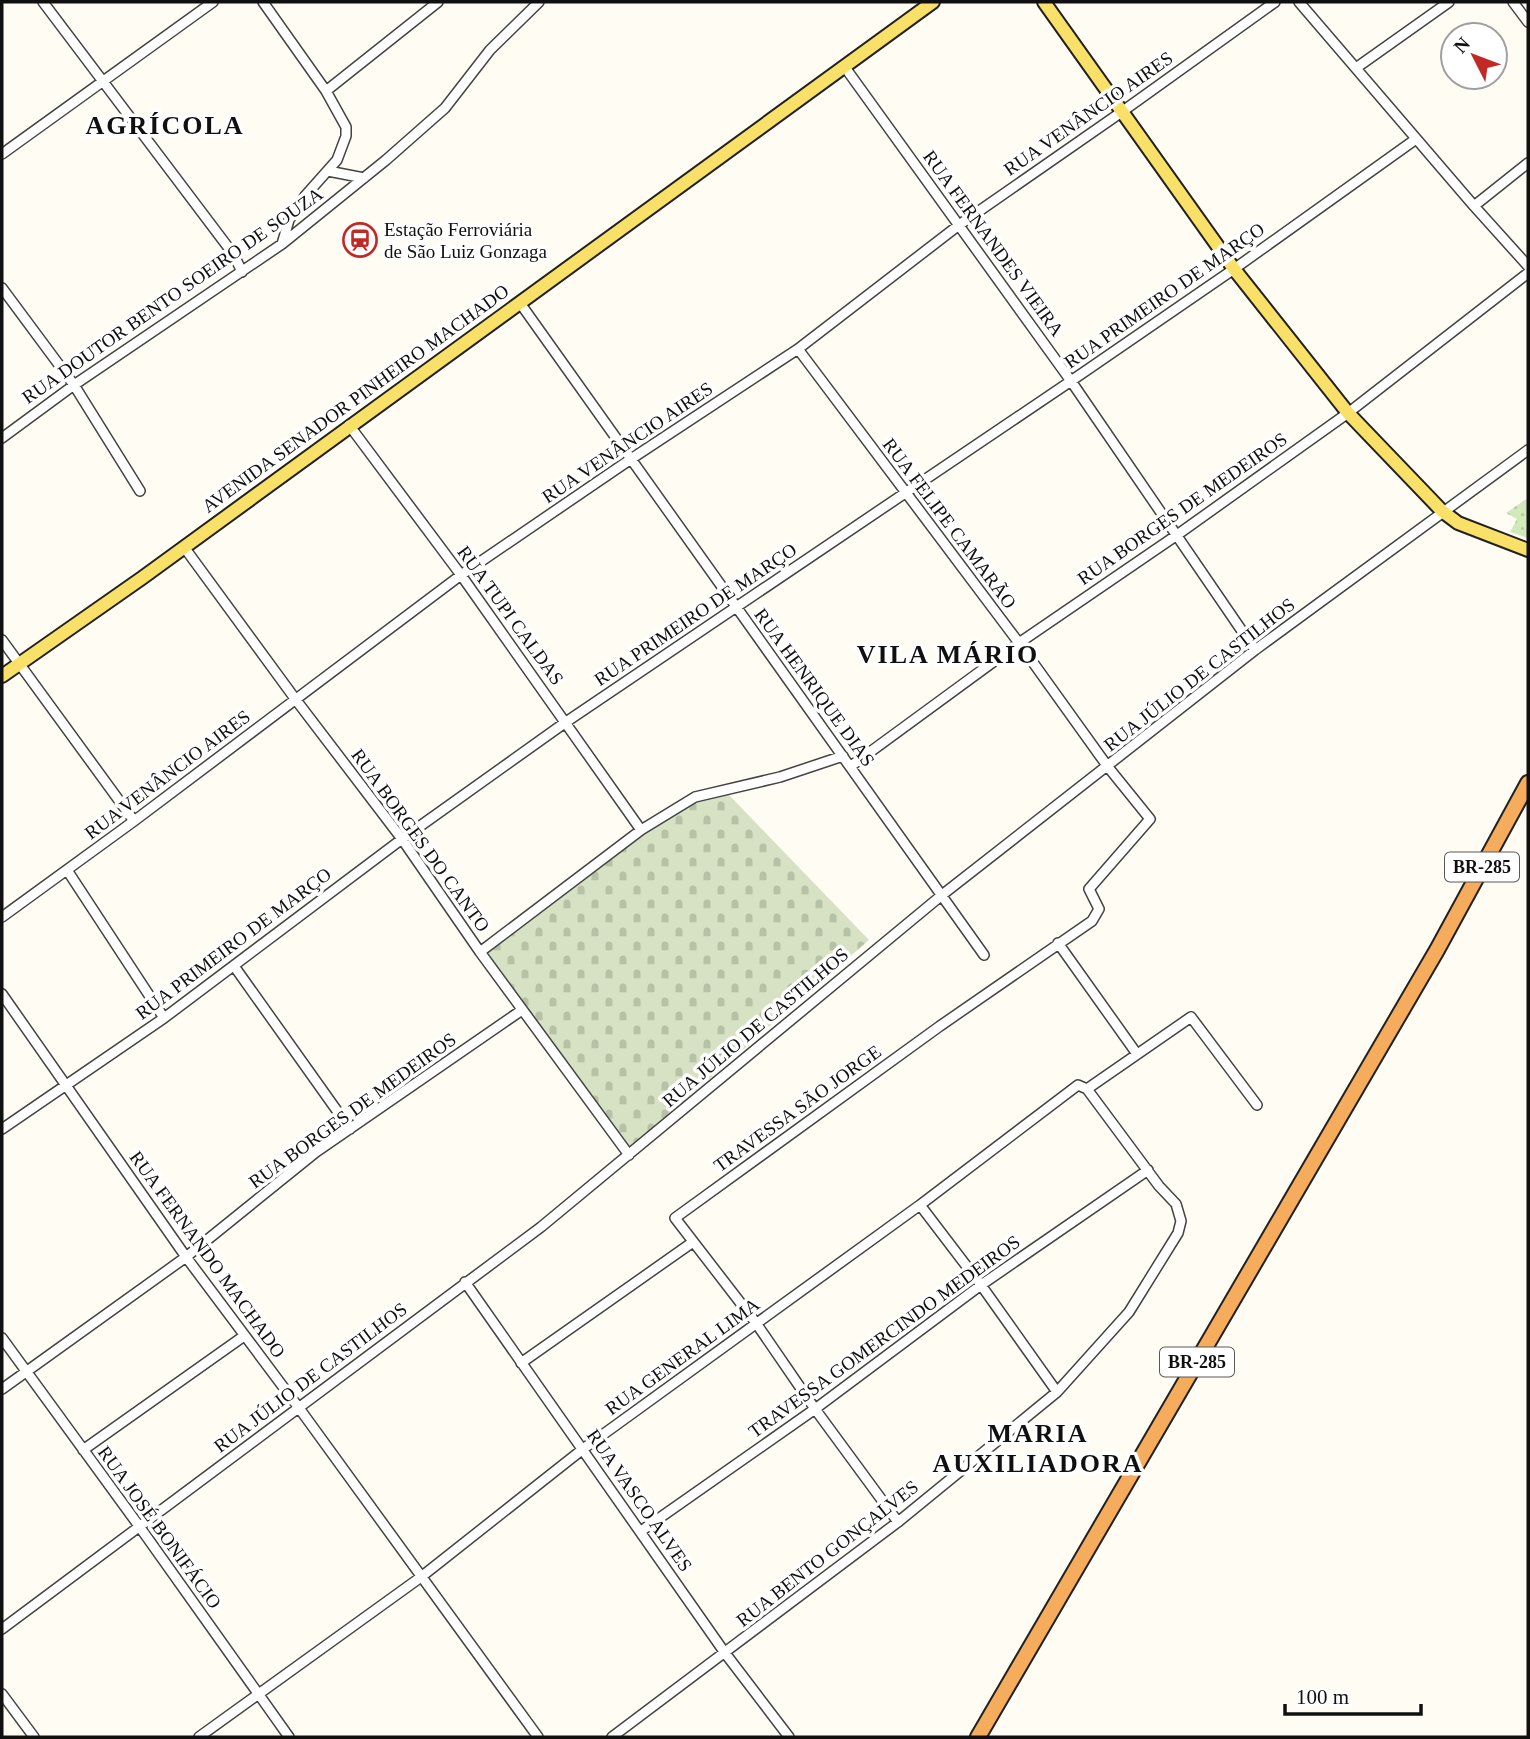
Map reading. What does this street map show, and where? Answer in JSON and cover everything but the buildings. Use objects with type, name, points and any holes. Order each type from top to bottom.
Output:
[{"type":"highway","name":"BR-285","points":[[978,1737],[1437,950],[1528,783]]},
{"type":"main road","name":"AVENIDA SENADOR PINHEIRO MACHADO","points":[[2,676],[184,547],[933,2]]},
{"type":"main road","points":[[1044,2],[1234,269],[1348,413],[1443,511],[1458,523],[1528,550]]},
{"type":"street","points":[[43,2],[234,255],[242,272]]},
{"type":"street","points":[[2,154],[213,2]]},
{"type":"street","points":[[263,2],[326,91],[342,117],[346,136],[337,160],[305,196],[289,220],[282,244]]},
{"type":"street","points":[[326,91],[438,2]]},
{"type":"street","name":"RUA DOUTOR BENTO SOEIRO DE SOUZA","points":[[2,438],[74,385],[282,244],[364,178],[445,108],[491,50],[539,2]]},
{"type":"street","name":"RUA VENÂNCIO AIRES","points":[[2,917],[461,576],[798,349],[959,225],[1275,2]]},
{"type":"street","points":[[1299,2],[1528,267]]},
{"type":"street","points":[[1356,68],[1449,2]]},
{"type":"street","points":[[1513,2],[1528,22]]},
{"type":"street","name":"RUA FERNANDES VIEIRA","points":[[844,65],[1071,381],[1255,650]]},
{"type":"street","name":"RUA PRIMEIRO DE MARÇO","points":[[2,1129],[164,1017],[402,839],[566,722],[1071,381],[1416,139]]},
{"type":"street","points":[[1474,206],[1528,163]]},
{"type":"street","points":[[328,172],[364,178]]},
{"type":"street","name":"RUA BORGES DE MEDEIROS","points":[[850,766],[1019,643],[1348,413],[1528,273]]},
{"type":"street","points":[[2,288],[74,385],[139,491]]},
{"type":"street","name":"RUA HENRIQUE DIAS","points":[[520,303],[984,955]]},
{"type":"street","name":"RUA FELIPE CAMARÃO","points":[[798,349],[1019,643],[1108,767],[1150,819]]},
{"type":"street","name":"RUA TUPI CALDAS","points":[[349,425],[461,576],[641,830]]},
{"type":"street","name":"RUA JÚLIO DE CASTILHOS","points":[[2,1629],[541,1227],[942,895],[1255,650],[1528,450]]},
{"type":"street","name":"RUA BORGES DO CANTO","points":[[184,547],[402,839],[480,953],[629,1155]]},
{"type":"street","points":[[2,640],[134,821]]},
{"type":"street","points":[[480,953],[641,830],[695,797],[790,774],[843,756]]},
{"type":"street","name":"TRAVESSA SÃO JORGE","points":[[693,1242],[675,1218],[940,1026],[1092,921],[1099,909],[1089,889],[1150,819]]},
{"type":"street","points":[[67,870],[164,1017]]},
{"type":"street","points":[[1058,943],[1137,1054]]},
{"type":"street","points":[[234,966],[350,1129]]},
{"type":"street","name":"RUA FERNANDO MACHADO","points":[[2,994],[186,1257],[538,1737]]},
{"type":"street","name":"RUA BORGES DE MEDEIROS","points":[[2,1389],[186,1257],[316,1153],[522,1010]]},
{"type":"street","name":"RUA GENERAL LIMA","points":[[199,1737],[421,1577],[583,1449],[920,1205],[1078,1085],[1087,1088],[1191,1017],[1257,1105]]},
{"type":"street","points":[[1087,1088],[1148,1170]]},
{"type":"street","name":"RUA BENTO GONÇALVES","points":[[612,1737],[898,1522],[1058,1392],[1129,1312],[1178,1233],[1181,1221],[1176,1204],[1148,1170]]},
{"type":"street","name":"TRAVESSA GOMERCINDO MEDEIROS","points":[[641,1531],[815,1409],[981,1285],[1148,1170]]},
{"type":"street","points":[[920,1205],[1058,1392]]},
{"type":"street","points":[[521,1363],[693,1242],[756,1324],[898,1522]]},
{"type":"street","name":"RUA VASCO ALVES","points":[[465,1282],[725,1653],[789,1737]]},
{"type":"street","points":[[83,1450],[244,1336]]},
{"type":"street","name":"RUA JOSÉ BONIFÁCIO","points":[[2,1338],[289,1737]]},
{"type":"street","points":[[2,1694],[33,1737]]},
{"type":"green space","points":[[1528,498],[1528,538],[1510,532],[1517,519],[1506,513]]},
{"type":"green space","points":[[729,795],[869,940],[630,1148],[482,953],[642,830],[697,798]]},
{"type":"place","name":"Estação Ferroviária de São Luiz Gonzaga","points":[[360,240]]},
{"type":"district","name":"AGRÍCOLA","points":[[165,125]]},
{"type":"district","name":"VILA MÁRIO","points":[[948,654]]},
{"type":"district","name":"MARIA AUXILIADORA","points":[[1038,1448]]}]
